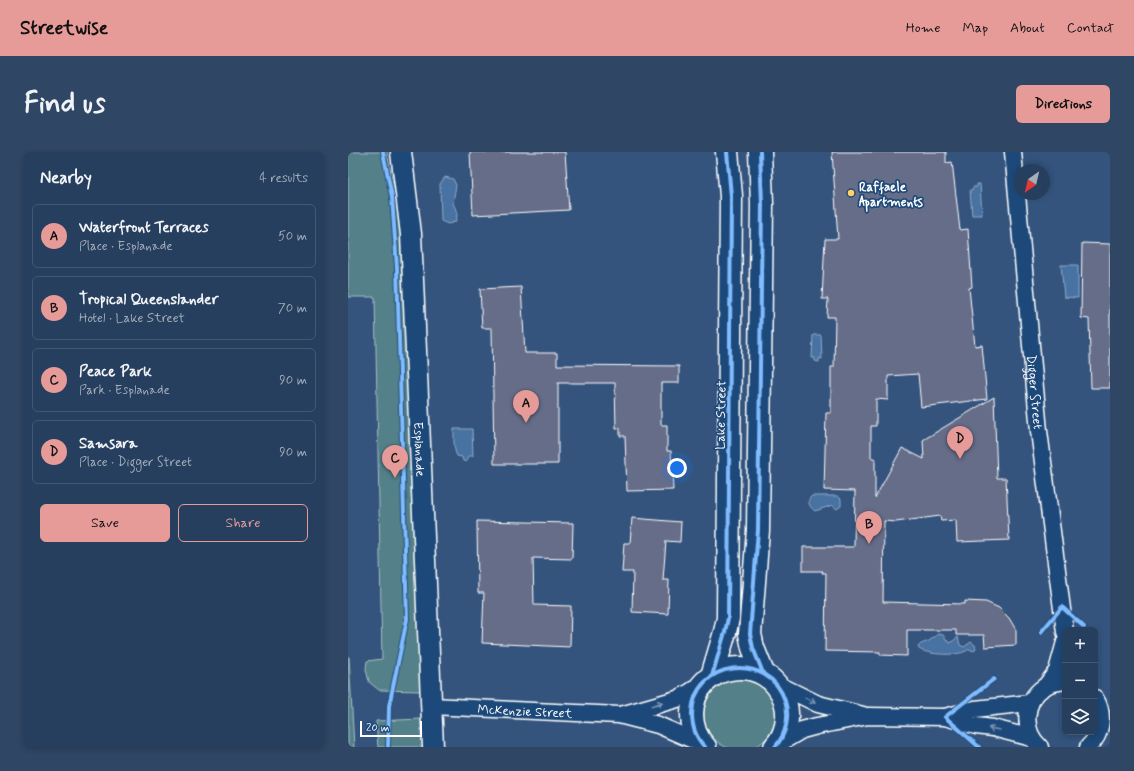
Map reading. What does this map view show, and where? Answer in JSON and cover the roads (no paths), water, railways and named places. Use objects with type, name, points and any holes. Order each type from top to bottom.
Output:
[{"type":"main road","name":"Lake Street","points":[[703,746],[692,723],[692,708],[697,693],[709,678],[725,632],[728,618],[731,196],[727,152]]},
{"type":"main road","points":[[760,152],[762,204],[758,526],[750,634],[753,648],[769,678],[784,697],[788,712],[786,729],[777,745]]},
{"type":"main road","points":[[709,678],[718,672],[733,667],[748,668],[769,678]]},
{"type":"street","name":"Esplanade","points":[[401,152],[412,234],[433,747]]},
{"type":"street","name":"Digger Street","points":[[1013,152],[1039,431],[1064,627]]},
{"type":"street","points":[[1045,687],[1057,671],[1062,653]]},
{"type":"street","name":"McKenzie Street","points":[[619,715],[677,699],[690,692],[709,678]]},
{"type":"street","points":[[769,678],[818,704],[868,716]]},
{"type":"street","points":[[1036,742],[1028,727],[1027,721],[1030,703],[1036,694],[1045,687],[1054,683],[1062,682]]},
{"type":"street","points":[[1098,738],[1101,724],[1101,702]]},
{"type":"street","points":[[945,717],[974,709],[1030,703]]},
{"type":"street","name":"McKenzie Street","points":[[431,706],[619,715],[658,725],[703,746]]},
{"type":"street","points":[[777,745],[802,730],[868,716],[945,717],[976,726],[993,728],[1036,742]]},
{"type":"water","points":[[445,177],[453,179],[456,185],[453,203],[457,212],[457,217],[455,222],[448,224],[441,221],[440,184]]},
{"type":"water","points":[[977,184],[980,184],[982,215],[972,215],[970,190],[973,189],[973,187],[977,187]]},
{"type":"water","points":[[1061,265],[1078,265],[1078,298],[1064,297]]},
{"type":"water","points":[[813,335],[821,335],[822,359],[819,358],[819,362],[815,361],[815,358],[812,358]]},
{"type":"water","points":[[454,429],[472,429],[473,456],[468,456],[466,462],[463,461],[462,457],[457,456],[454,443]]},
{"type":"water","points":[[812,496],[838,496],[841,499],[841,506],[837,509],[832,505],[815,511],[809,504],[809,499]]},
{"type":"water","points":[[938,634],[943,635],[949,643],[958,637],[960,645],[964,647],[971,642],[975,645],[976,649],[974,651],[969,649],[965,652],[952,654],[937,654],[919,649],[918,647],[921,644],[929,641]]},
{"type":"place","name":"Raffaele Apartments","points":[[851,193]]},
{"type":"place","name":"Waterfront Terraces","points":[[526,423]]},
{"type":"place","name":"Samsara","points":[[960,459]]},
{"type":"place","name":"Peace Park","points":[[395,478]]},
{"type":"place","name":"Tropical Queenslander","points":[[869,544]]}]
